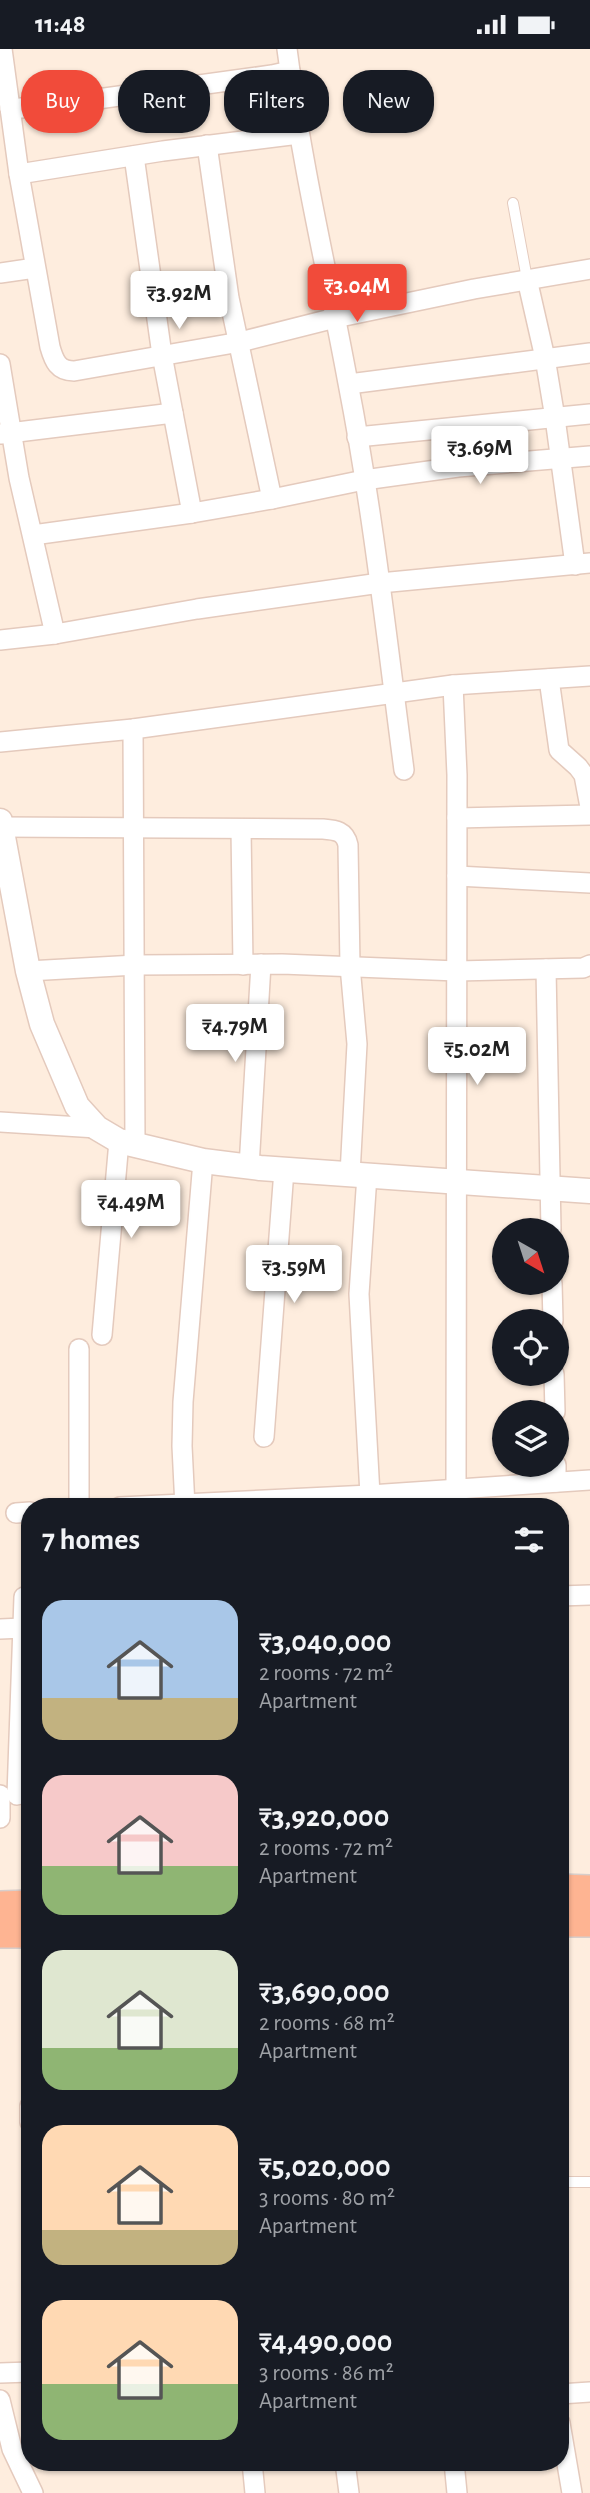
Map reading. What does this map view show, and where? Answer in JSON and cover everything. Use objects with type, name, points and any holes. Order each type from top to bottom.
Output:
[{"type":"highway","points":[[569,1892],[590,1892]]},
{"type":"highway","points":[[0,1908],[21,1907]]},
{"type":"highway","points":[[569,1920],[590,1920]]},
{"type":"highway","points":[[0,1931],[21,1931]]},
{"type":"street","points":[[2,49],[35,268],[52,357],[63,370],[74,371],[240,342],[335,318],[590,269]]},
{"type":"street","points":[[287,49],[290,70]]},
{"type":"street","points":[[10,109],[224,82]]},
{"type":"street","points":[[19,174],[207,145],[299,134],[349,384],[380,583],[404,770]]},
{"type":"street","points":[[207,145],[223,263],[272,499]]},
{"type":"street","points":[[134,156],[162,355],[192,513]]},
{"type":"street","points":[[0,273],[35,268]]},
{"type":"street","points":[[0,640],[55,634],[197,609],[380,583],[583,564],[560,460],[545,358],[527,279]]},
{"type":"street","points":[[349,384],[590,353]]},
{"type":"street","points":[[0,364],[6,433],[55,634]]},
{"type":"street","points":[[6,433],[173,413]]},
{"type":"street","points":[[357,437],[590,414]]},
{"type":"street","points":[[33,535],[192,513],[364,480],[458,467],[590,456]]},
{"type":"street","points":[[0,742],[133,729],[453,685],[590,676]]},
{"type":"street","points":[[549,679],[559,750],[584,775],[590,807]]},
{"type":"street","points":[[453,685],[457,818],[456,1489]]},
{"type":"street","points":[[102,1335],[127,1143],[136,965],[133,729]]},
{"type":"street","points":[[457,818],[590,815]]},
{"type":"street","points":[[370,1495],[359,1294],[358,1175],[357,1044],[350,967],[348,845],[344,835],[332,830],[1,825],[28,971],[41,1024],[77,1106],[97,1128],[127,1143],[203,1161],[249,1167],[284,1170],[358,1175],[456,1182],[549,1189],[590,1191]]},
{"type":"street","points":[[241,829],[252,964],[249,1167]]},
{"type":"street","points":[[457,876],[590,883]]},
{"type":"street","points":[[28,971],[136,965],[252,964],[457,971],[583,968],[590,965]]},
{"type":"street","points":[[547,969],[550,1218]]},
{"type":"street","points":[[0,1122],[97,1128]]},
{"type":"street","points":[[185,1498],[183,1402],[203,1161]]},
{"type":"street","points":[[264,1437],[284,1170]]},
{"type":"street","points":[[79,1349],[79,1498]]},
{"type":"street","points":[[569,1476],[590,1480]]},
{"type":"street","points":[[320,1498],[456,1489],[536,1477]]},
{"type":"street","points":[[569,1596],[590,1595]]},
{"type":"street","points":[[0,1629],[21,1628]]},
{"type":"street","points":[[0,1818],[12,1795],[21,1658]]},
{"type":"street","points":[[0,2373],[21,2372]]},
{"type":"street","points":[[569,2393],[590,2392]]},
{"type":"street","points":[[0,2394],[12,2449],[21,2468]]},
{"type":"street","points":[[22,2471],[33,2493]]},
{"type":"street","points":[[253,2471],[255,2493]]},
{"type":"street","points":[[346,2471],[349,2493]]},
{"type":"street","points":[[455,2471],[457,2493]]},
{"type":"street","points":[[568,2471],[572,2493]]},
{"type":"lane","points":[[513,203],[527,279]]},
{"type":"lane","points":[[569,2182],[590,2182]]}]
